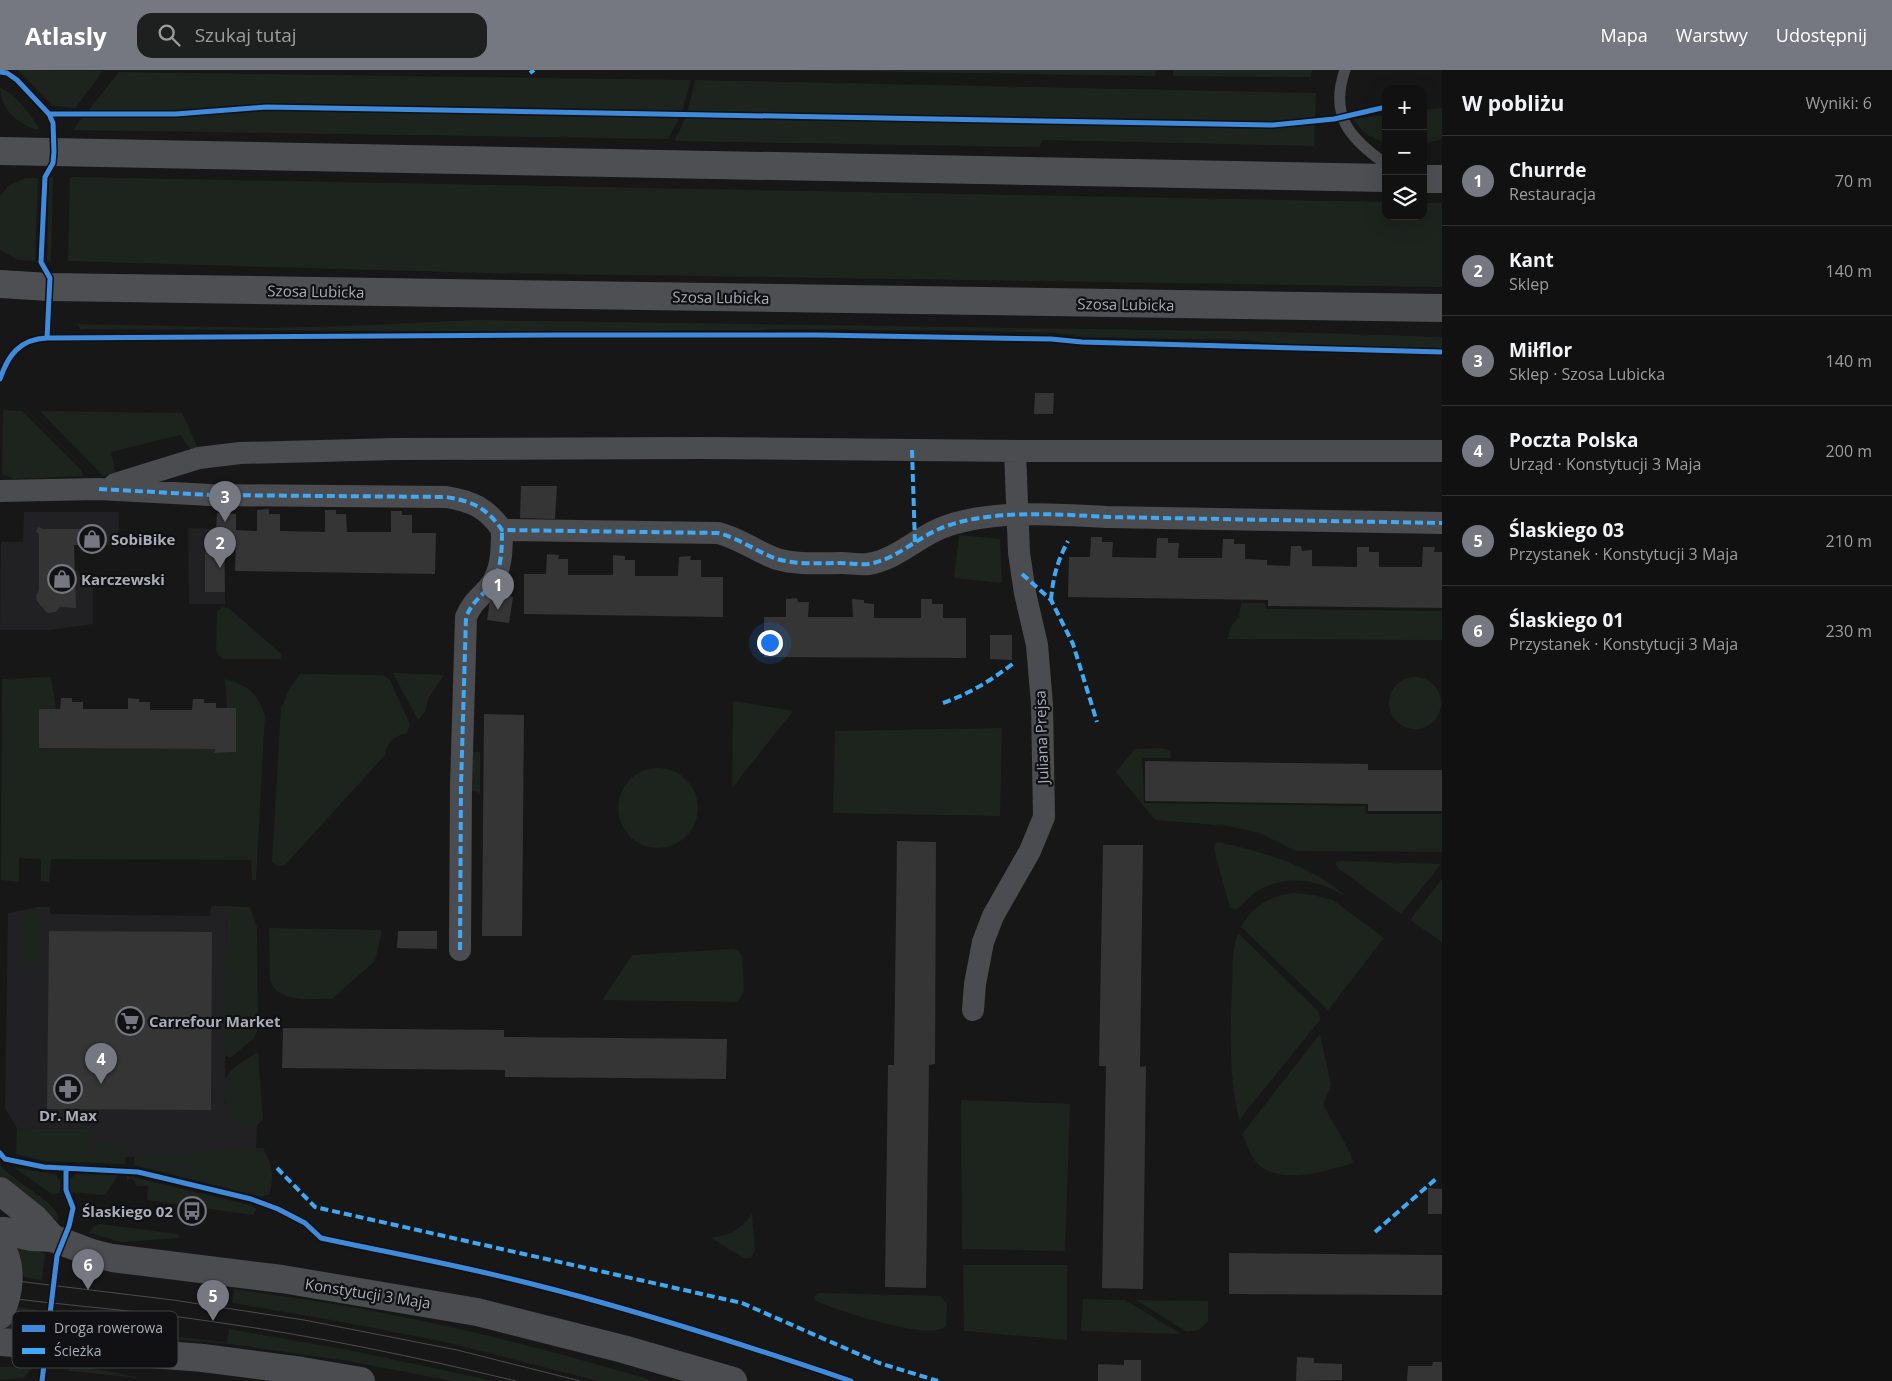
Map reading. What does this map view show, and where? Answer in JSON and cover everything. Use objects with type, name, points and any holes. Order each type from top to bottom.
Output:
[{"type":"main road","points":[[0,151],[1382,178]]},
{"type":"main road","points":[[1427,179],[1442,179]]},
{"type":"main road","name":"Szosa Lubicka","points":[[0,284],[59,287],[1442,308]]},
{"type":"street","points":[[99,489],[200,458],[240,453],[395,449],[692,448],[1015,451],[1442,451]]},
{"type":"street","name":"Juliana Prejsa","points":[[973,1010],[975,984],[983,942],[994,916],[1030,851],[1044,817],[1042,704],[1037,645],[1025,593],[1020,560],[1015,451]]},
{"type":"street","points":[[0,491],[99,489],[210,495],[446,497],[472,503],[495,519],[502,530],[502,549],[494,579],[489,588],[471,604],[466,617],[463,697],[460,950]]},
{"type":"street","points":[[502,530],[718,533],[727,535],[766,554],[791,562],[867,564],[891,558],[938,530],[965,520],[981,517],[1062,514],[1107,517],[1442,523]]},
{"type":"street","points":[[0,1191],[35,1219],[52,1238]]},
{"type":"street","name":"Konstytucji 3 Maja","points":[[0,1231],[32,1237],[52,1238],[92,1253],[112,1258],[282,1279],[477,1312],[623,1349],[733,1381]]},
{"type":"street","points":[[0,1246],[3,1250],[9,1272],[8,1294],[0,1315]]},
{"type":"street","points":[[178,1356],[302,1371],[361,1381]]},
{"type":"lane","points":[[1345,70],[1340,84],[1340,101],[1342,117],[1348,132],[1382,161]]},
{"type":"shaded area","points":[[18,70],[103,71],[75,108],[53,106]]},
{"type":"shaded area","points":[[783,70],[1156,70],[1155,76]]},
{"type":"shaded area","points":[[1173,70],[1312,70],[1311,77],[1173,76]]},
{"type":"shaded area","points":[[119,72],[691,80],[681,115],[668,139],[73,130]]},
{"type":"shaded area","points":[[695,80],[1316,93],[1314,146],[1042,140],[1039,147],[674,141],[685,119]]},
{"type":"shaded area","points":[[0,88],[22,104],[38,127],[38,130],[17,120],[12,115],[4,103]]},
{"type":"shaded area","points":[[1442,108],[1442,139],[1427,143],[1427,130],[1427,110]]},
{"type":"shaded area","points":[[1382,116],[1382,141],[1367,134],[1354,119]]},
{"type":"shaded area","points":[[49,177],[53,177],[51,261],[47,262]]},
{"type":"shaded area","points":[[70,177],[1382,202],[1382,220],[1427,220],[1427,203],[1442,203],[1442,287],[483,273],[68,261]]},
{"type":"shaded area","points":[[26,178],[38,178],[35,261],[18,260],[0,250],[0,196],[9,185]]},
{"type":"shaded area","points":[[476,320],[1281,332],[1442,337],[1442,349],[1288,346],[1247,340],[1085,337],[1055,333],[977,331],[794,329],[566,332],[80,329],[77,324],[269,328]]},
{"type":"shaded area","points":[[3,410],[22,411],[81,470],[83,476],[14,479],[2,474]]},
{"type":"shaded area","points":[[40,411],[182,413],[199,450],[190,449],[180,435],[111,452],[115,472],[103,476]]},
{"type":"shaded area","points":[[24,512],[119,512],[118,545],[74,545],[74,570],[93,587],[93,624],[50,630],[0,630],[1,542],[23,542]]},
{"type":"shaded area","points":[[188,528],[225,529],[225,604],[189,604]]},
{"type":"shaded area","points":[[959,535],[1000,539],[1002,583],[954,578]]},
{"type":"shaded area","points":[[1241,603],[1265,603],[1266,609],[1442,611],[1442,640],[1227,639],[1231,626],[1239,617]]},
{"type":"shaded area","points":[[223,607],[230,609],[281,654],[281,659],[224,659],[218,655],[216,648],[217,611]]},
{"type":"shaded area","points":[[393,673],[444,675],[428,699],[426,710],[418,720]]},
{"type":"shaded area","points":[[300,674],[383,675],[390,680],[410,724],[407,733],[392,740],[385,755],[285,865],[277,866],[272,862],[281,708],[289,690]]},
{"type":"shaded area","points":[[51,677],[56,709],[39,709],[39,748],[214,749],[215,753],[236,752],[236,709],[227,708],[225,679],[240,684],[251,691],[259,701],[265,715],[256,880],[252,880],[251,860],[51,859],[49,882],[41,881],[41,859],[19,858],[19,882],[1,880],[2,679]]},
{"type":"shaded area","points":[[1415,677],[1429,681],[1437,689],[1441,703],[1437,717],[1429,725],[1415,729],[1401,725],[1393,717],[1389,703],[1393,689],[1401,681]]},
{"type":"shaded area","points":[[733,701],[793,711],[732,788]]},
{"type":"shaded area","points":[[1002,728],[1000,816],[833,813],[835,731]]},
{"type":"shaded area","points":[[1162,748],[1170,751],[1171,758],[1142,758],[1144,803],[1365,806],[1366,814],[1442,814],[1442,852],[1296,851],[1260,833],[1228,826],[1155,820],[1116,772],[1135,749]]},
{"type":"shaded area","points":[[473,752],[480,752],[480,793],[469,790]]},
{"type":"shaded area","points":[[658,768],[673,771],[686,780],[695,793],[698,808],[695,823],[686,836],[673,845],[658,848],[643,845],[630,836],[621,823],[618,808],[621,793],[630,780],[643,771]]},
{"type":"shaded area","points":[[1218,842],[1286,861],[1317,876],[1347,897],[1328,887],[1317,884],[1297,880],[1286,881],[1261,889],[1237,909],[1230,908],[1214,849],[1215,844]]},
{"type":"shaded area","points":[[1336,862],[1441,864],[1401,914],[1339,869]]},
{"type":"shaded area","points":[[1442,879],[1442,942],[1410,920]]},
{"type":"shaded area","points":[[1293,893],[1333,900],[1384,938],[1328,1010],[1241,927],[1256,907],[1262,903],[1275,897]]},
{"type":"shaded area","points":[[211,906],[227,906],[225,1103],[236,1122],[241,1125],[257,1125],[256,1148],[212,1148],[202,1157],[125,1157],[126,1146],[92,1146],[92,1129],[17,1128],[5,1108],[8,913],[50,907],[50,914],[210,916]]},
{"type":"shaded area","points":[[227,906],[250,907],[257,928],[258,1028],[254,1038],[230,1058],[224,1054]]},
{"type":"shaded area","points":[[37,907],[40,907],[40,961],[44,964],[25,964],[24,917]]},
{"type":"shaded area","points":[[269,928],[382,930],[375,961],[332,999],[306,999],[288,996],[274,988],[270,980]]},
{"type":"shaded area","points":[[1238,933],[1319,1012],[1320,1020],[1239,1120],[1233,1088],[1231,1039],[1233,961]]},
{"type":"shaded area","points":[[733,949],[739,951],[742,956],[744,992],[737,1002],[602,1000],[632,955]]},
{"type":"shaded area","points":[[1320,1034],[1331,1085],[1323,1105],[1350,1152],[1353,1163],[1317,1173],[1303,1175],[1277,1174],[1266,1170],[1256,1162],[1242,1134]]},
{"type":"shaded area","points":[[258,1052],[263,1120],[257,1125],[243,1126],[232,1117],[226,1104],[225,1081],[233,1069]]},
{"type":"shaded area","points":[[961,1100],[1070,1104],[1065,1251],[962,1249]]},
{"type":"shaded area","points":[[17,1128],[92,1129],[92,1146],[126,1146],[125,1164],[45,1161],[16,1154]]},
{"type":"shaded area","points":[[212,1148],[263,1148],[272,1170],[269,1194],[262,1197],[134,1165],[134,1157],[202,1157]]},
{"type":"shaded area","points":[[0,1165],[50,1204],[55,1210],[58,1221],[43,1213],[0,1179]]},
{"type":"shaded area","points":[[15,1168],[55,1174],[60,1180],[60,1192],[53,1195]]},
{"type":"shaded area","points":[[76,1174],[118,1175],[105,1195],[68,1192],[70,1179]]},
{"type":"shaded area","points":[[127,1176],[250,1205],[257,1209],[253,1215],[147,1200],[148,1186],[136,1186],[135,1181],[132,1179],[127,1180]]},
{"type":"shaded area","points":[[752,1214],[755,1250],[751,1258],[744,1258],[711,1238],[734,1231],[744,1224]]},
{"type":"shaded area","points":[[100,1224],[178,1234],[180,1238],[121,1242],[89,1233],[93,1227]]},
{"type":"shaded area","points":[[16,1244],[45,1254],[42,1280],[24,1277]]},
{"type":"shaded area","points":[[963,1265],[1067,1265],[1067,1340],[964,1331]]},
{"type":"shaded area","points":[[234,1289],[365,1309],[452,1327],[553,1352],[654,1381],[598,1381],[445,1342],[232,1303]]},
{"type":"shaded area","points":[[818,1293],[940,1296],[947,1304],[946,1326],[937,1330],[922,1330],[883,1323],[816,1301],[814,1297]]},
{"type":"shaded area","points":[[1083,1299],[1125,1300],[1181,1334],[1081,1331]]},
{"type":"shaded area","points":[[1136,1300],[1208,1301],[1208,1321],[1199,1330],[1187,1332]]},
{"type":"shaded area","points":[[19,1307],[37,1310],[37,1311],[16,1311]]},
{"type":"shaded area","points":[[12,1317],[12,1329],[4,1329]]},
{"type":"shaded area","points":[[229,1329],[349,1350],[494,1381],[452,1381],[348,1361],[230,1344],[178,1340],[178,1337],[227,1343]]},
{"type":"shaded area","points":[[0,1367],[32,1368],[24,1378],[0,1380]]},
{"type":"shaded area","points":[[68,1368],[92,1368],[141,1378],[69,1371]]},
{"type":"building","points":[[1035,393],[1054,393],[1053,414],[1034,414]]},
{"type":"building","points":[[521,486],[557,486],[555,519],[520,518]]},
{"type":"building","points":[[269,509],[269,514],[280,514],[280,531],[325,532],[325,510],[336,510],[336,514],[346,514],[347,532],[391,532],[391,511],[402,511],[402,515],[412,515],[412,533],[436,533],[435,574],[235,571],[236,537],[230,537],[230,532],[216,532],[217,513],[236,514],[236,530],[257,531],[257,510]]},
{"type":"building","points":[[38,527],[43,529],[102,529],[102,545],[74,545],[76,608],[60,607],[56,612],[49,613],[37,601],[36,595],[39,590],[39,534],[36,532]]},
{"type":"building","points":[[1091,537],[1102,537],[1102,542],[1113,542],[1112,557],[1156,558],[1157,538],[1168,538],[1168,543],[1179,543],[1178,558],[1222,558],[1223,539],[1234,539],[1234,544],[1245,544],[1245,559],[1267,560],[1267,565],[1290,566],[1291,546],[1301,546],[1302,551],[1312,550],[1312,566],[1357,567],[1357,547],[1369,547],[1369,552],[1379,552],[1379,567],[1422,567],[1423,547],[1435,547],[1434,552],[1442,552],[1442,608],[1268,606],[1268,600],[1068,597],[1069,557],[1090,557]]},
{"type":"building","points":[[210,546],[224,546],[225,592],[205,592],[205,552]]},
{"type":"building","points":[[547,554],[559,555],[558,559],[568,559],[568,575],[613,575],[613,555],[625,556],[625,560],[635,560],[635,576],[678,576],[679,557],[691,556],[690,560],[701,560],[701,577],[723,577],[723,617],[524,614],[524,574],[546,574]]},
{"type":"building","points":[[491,594],[513,597],[509,623],[487,620]]},
{"type":"building","points":[[797,598],[798,602],[809,602],[808,617],[853,617],[852,599],[864,600],[864,603],[874,604],[874,618],[921,618],[921,599],[932,599],[932,604],[943,604],[943,618],[966,618],[966,658],[764,657],[764,617],[786,617],[786,599]]},
{"type":"building","points":[[990,635],[1012,635],[1012,660],[990,659]]},
{"type":"building","points":[[61,698],[72,698],[72,702],[83,702],[83,709],[128,709],[128,698],[139,699],[139,702],[150,702],[150,710],[192,710],[193,699],[204,699],[204,703],[216,703],[216,708],[236,708],[236,752],[214,753],[215,749],[39,748],[39,709],[60,709]]},
{"type":"building","points":[[484,714],[524,715],[522,936],[482,936]]},
{"type":"building","points":[[1145,761],[1368,764],[1368,770],[1442,770],[1442,811],[1368,811],[1368,804],[1145,801]]},
{"type":"building","points":[[897,841],[936,842],[935,1064],[929,1065],[926,1288],[885,1287],[888,1065],[894,1065]]},
{"type":"building","points":[[1103,845],[1143,845],[1140,1067],[1146,1066],[1143,1289],[1102,1288],[1106,1066],[1099,1066]]},
{"type":"building","points":[[49,931],[212,932],[211,1110],[47,1109]]},
{"type":"building","points":[[398,931],[437,931],[437,949],[397,948]]},
{"type":"building","points":[[283,1028],[504,1030],[504,1037],[727,1039],[726,1079],[505,1077],[505,1070],[282,1068]]},
{"type":"building","points":[[1428,1188],[1442,1189],[1442,1214],[1428,1214]]},
{"type":"building","points":[[182,1206],[202,1209],[202,1215],[181,1212]]},
{"type":"building","points":[[1229,1253],[1442,1255],[1442,1295],[1229,1294]]},
{"type":"building","points":[[1297,1357],[1314,1358],[1314,1363],[1342,1364],[1342,1380],[1296,1381]]},
{"type":"building","points":[[1124,1360],[1141,1360],[1141,1381],[1098,1381],[1098,1364],[1124,1365]]},
{"type":"building","points":[[1433,1362],[1442,1362],[1442,1381],[1407,1381],[1408,1366],[1432,1366]]},
{"type":"tram line","points":[[0,1279],[173,1300],[304,1320],[457,1350],[580,1381]]},
{"type":"tram line","points":[[0,1297],[125,1311]]},
{"type":"tram line","points":[[178,1317],[291,1334],[366,1348],[516,1381]]},
{"type":"marked path","points":[[530,73],[534,70]]},
{"type":"marked path","points":[[912,450],[915,544]]},
{"type":"marked path","points":[[99,489],[210,495],[446,497],[471,503],[485,511],[502,530],[718,533],[777,559],[809,563],[868,564],[878,562],[896,554],[939,529],[978,518],[1022,514],[1442,523]]},
{"type":"marked path","points":[[460,950],[461,786],[466,617],[497,574],[502,530]]},
{"type":"marked path","points":[[1051,600],[1056,570],[1068,541]]},
{"type":"marked path","points":[[1022,574],[1051,600],[1073,644],[1097,722]]},
{"type":"marked path","points":[[943,703],[981,686],[1015,662]]},
{"type":"marked path","points":[[277,1168],[315,1207],[742,1303],[879,1363],[938,1381]]},
{"type":"marked path","points":[[1375,1232],[1438,1177]]},
{"type":"cycle path","points":[[0,72],[7,73],[17,80],[49,114],[53,123],[54,152],[53,163],[45,177],[41,262],[50,278],[47,338]]},
{"type":"cycle path","points":[[49,114],[176,114],[266,107],[1273,125],[1334,119],[1382,108]]},
{"type":"cycle path","points":[[0,379],[3,370],[16,350],[29,341],[47,338],[818,335],[1051,339],[1082,342],[1442,352]]},
{"type":"cycle path","points":[[0,1153],[5,1159],[44,1167],[138,1172],[251,1199],[278,1209],[305,1223],[321,1238],[479,1271],[572,1294],[692,1329],[851,1381]]},
{"type":"cycle path","points":[[50,1311],[57,1256],[69,1226],[73,1208],[66,1190],[66,1168]]},
{"type":"cycle path","points":[[42,1381],[44,1368]]},
{"type":"place","name":"Miłflor","points":[[225,522]]},
{"type":"place","name":"SobiBike","points":[[92,539]]},
{"type":"place","name":"Kant","points":[[220,568]]},
{"type":"place","name":"Karczewski","points":[[62,579]]},
{"type":"place","name":"Churrde","points":[[498,610]]},
{"type":"place","name":"Carrefour Market","points":[[130,1021]]},
{"type":"place","name":"Poczta Polska","points":[[101,1084]]},
{"type":"place","name":"Dr. Max","points":[[68,1089]]},
{"type":"place","name":"Ślaskiego 02","points":[[192,1211]]},
{"type":"place","name":"Ślaskiego 01","points":[[88,1290]]},
{"type":"place","name":"Ślaskiego 03","points":[[213,1321]]}]
